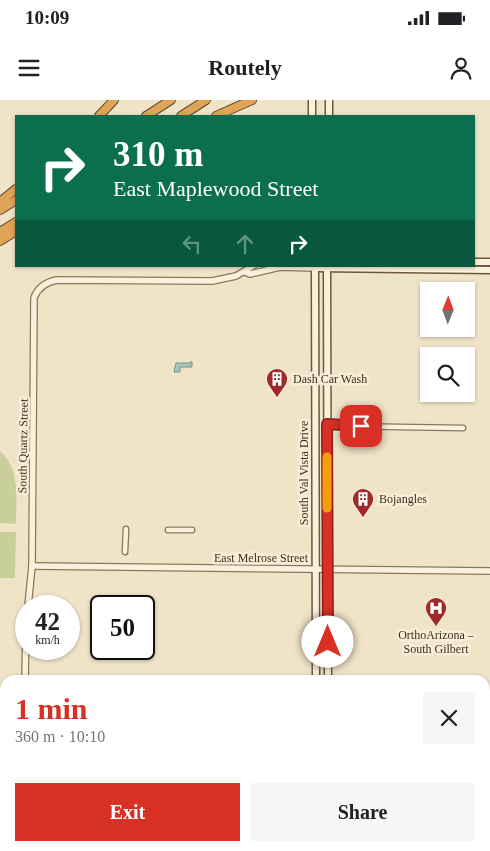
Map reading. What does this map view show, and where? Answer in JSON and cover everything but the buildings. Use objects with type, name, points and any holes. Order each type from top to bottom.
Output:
[{"type":"highway","points":[[100,115],[114,100]]},
{"type":"highway","points":[[148,115],[170,100]]},
{"type":"highway","points":[[183,115],[206,100]]},
{"type":"highway","points":[[218,115],[252,100]]},
{"type":"highway","points":[[0,202],[15,190]]},
{"type":"highway","points":[[0,210],[15,201]]},
{"type":"highway","points":[[0,232],[15,223]]},
{"type":"highway","points":[[0,241],[15,232]]},
{"type":"main road","points":[[312,100],[312,115]]},
{"type":"main road","points":[[329,100],[329,115]]},
{"type":"main road","points":[[475,262],[489,262]]},
{"type":"main road","points":[[315,267],[490,270]]},
{"type":"main road","name":"South Val Vista Drive","points":[[315,267],[316,675]]},
{"type":"main road","name":"South Val Vista Drive","points":[[327,267],[328,675]]},
{"type":"main road","points":[[315,424],[327,424]]},
{"type":"street","points":[[250,267],[245,272],[250,274],[280,267],[315,267]]},
{"type":"street","name":"South Quartz Street","points":[[29,595],[32,566],[34,298],[40,288],[49,282],[57,280],[212,281],[229,278],[245,272]]},
{"type":"street","points":[[327,424],[337,426],[463,428]]},
{"type":"street","points":[[125,552],[126,529]]},
{"type":"street","points":[[168,530],[192,530]]},
{"type":"street","name":"East Melrose Street","points":[[32,566],[490,571]]},
{"type":"street","points":[[25,660],[25,675]]},
{"type":"green space","points":[[0,451],[11,467],[16,485],[16,524],[0,523]]},
{"type":"green space","points":[[0,532],[16,532],[15,578],[0,578]]},
{"type":"water","points":[[192,362],[192,367],[180,367],[180,372],[174,372],[176,363]]},
{"type":"slow traffic","points":[[327,457],[327,508]]},
{"type":"place","name":"Dash Car Wash","points":[[277,398]]},
{"type":"place","name":"Bojangles","points":[[363,518]]},
{"type":"place","name":"OrthoArizona – South Gilbert","points":[[436,627]]},
{"type":"route","points":[[328,642],[327,424],[361,426]]}]
